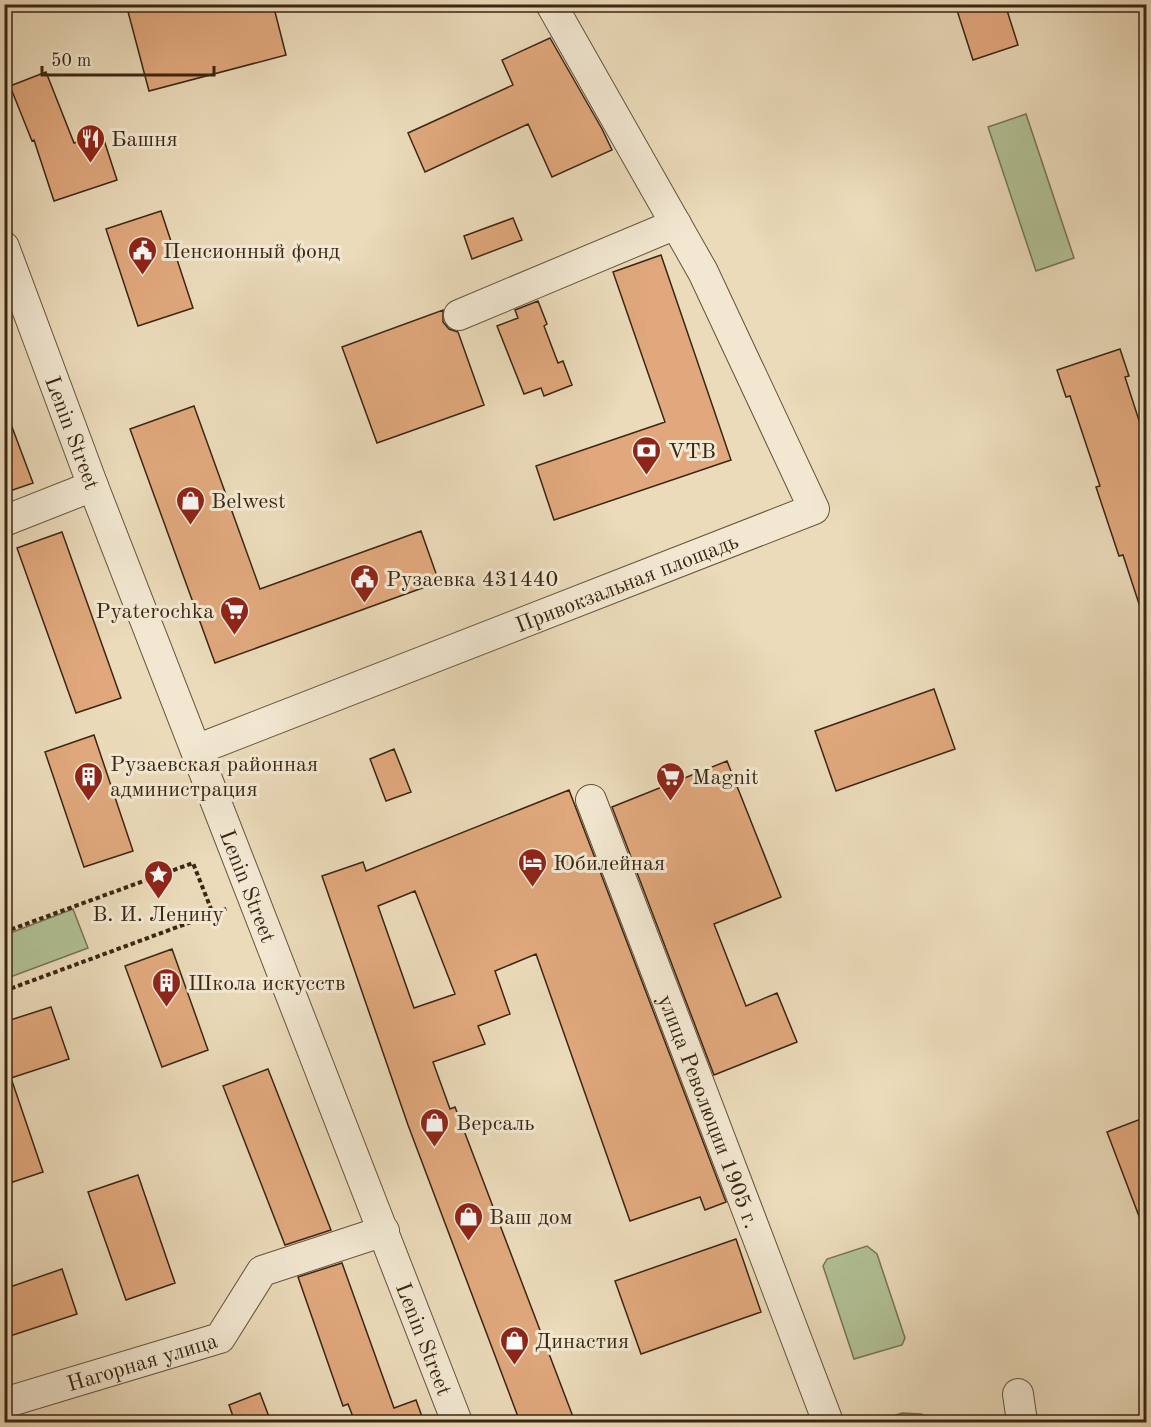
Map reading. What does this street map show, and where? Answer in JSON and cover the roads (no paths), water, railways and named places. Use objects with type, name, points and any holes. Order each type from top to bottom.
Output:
[{"type":"street","points":[[459,315],[676,224],[551,4]]},
{"type":"street","name":"Привокзальная площадь","points":[[196,750],[814,509],[703,272],[676,224]]},
{"type":"street","name":"Lenin Street","points":[[4,247],[93,486],[457,1422]]},
{"type":"street","points":[[4,521],[93,486]]},
{"type":"street","name":"улица Революции 1905 г.","points":[[591,800],[828,1422]]},
{"type":"street","name":"Нагорная улица","points":[[4,1403],[220,1338],[262,1271],[384,1231]]},
{"type":"place","name":"Башня","points":[[90,164]]},
{"type":"place","name":"Пенсионный фонд","points":[[142,276]]},
{"type":"place","name":"VTB","points":[[647,476]]},
{"type":"place","name":"Belwest","points":[[190,526]]},
{"type":"place","name":"Рузаевка 431440","points":[[365,604]]},
{"type":"place","name":"Pyaterochka","points":[[235,636]]},
{"type":"place","name":"Рузаевская районная администрация","points":[[89,802]]},
{"type":"place","name":"Magnit","points":[[671,802]]},
{"type":"place","name":"Юбилейная","points":[[532,888]]},
{"type":"place","name":"В. И. Ленину","points":[[158,900]]},
{"type":"place","name":"Школа искусств","points":[[167,1008]]},
{"type":"place","name":"Версаль","points":[[435,1148]]},
{"type":"place","name":"Ваш дом","points":[[468,1242]]},
{"type":"place","name":"Династия","points":[[514,1366]]}]
